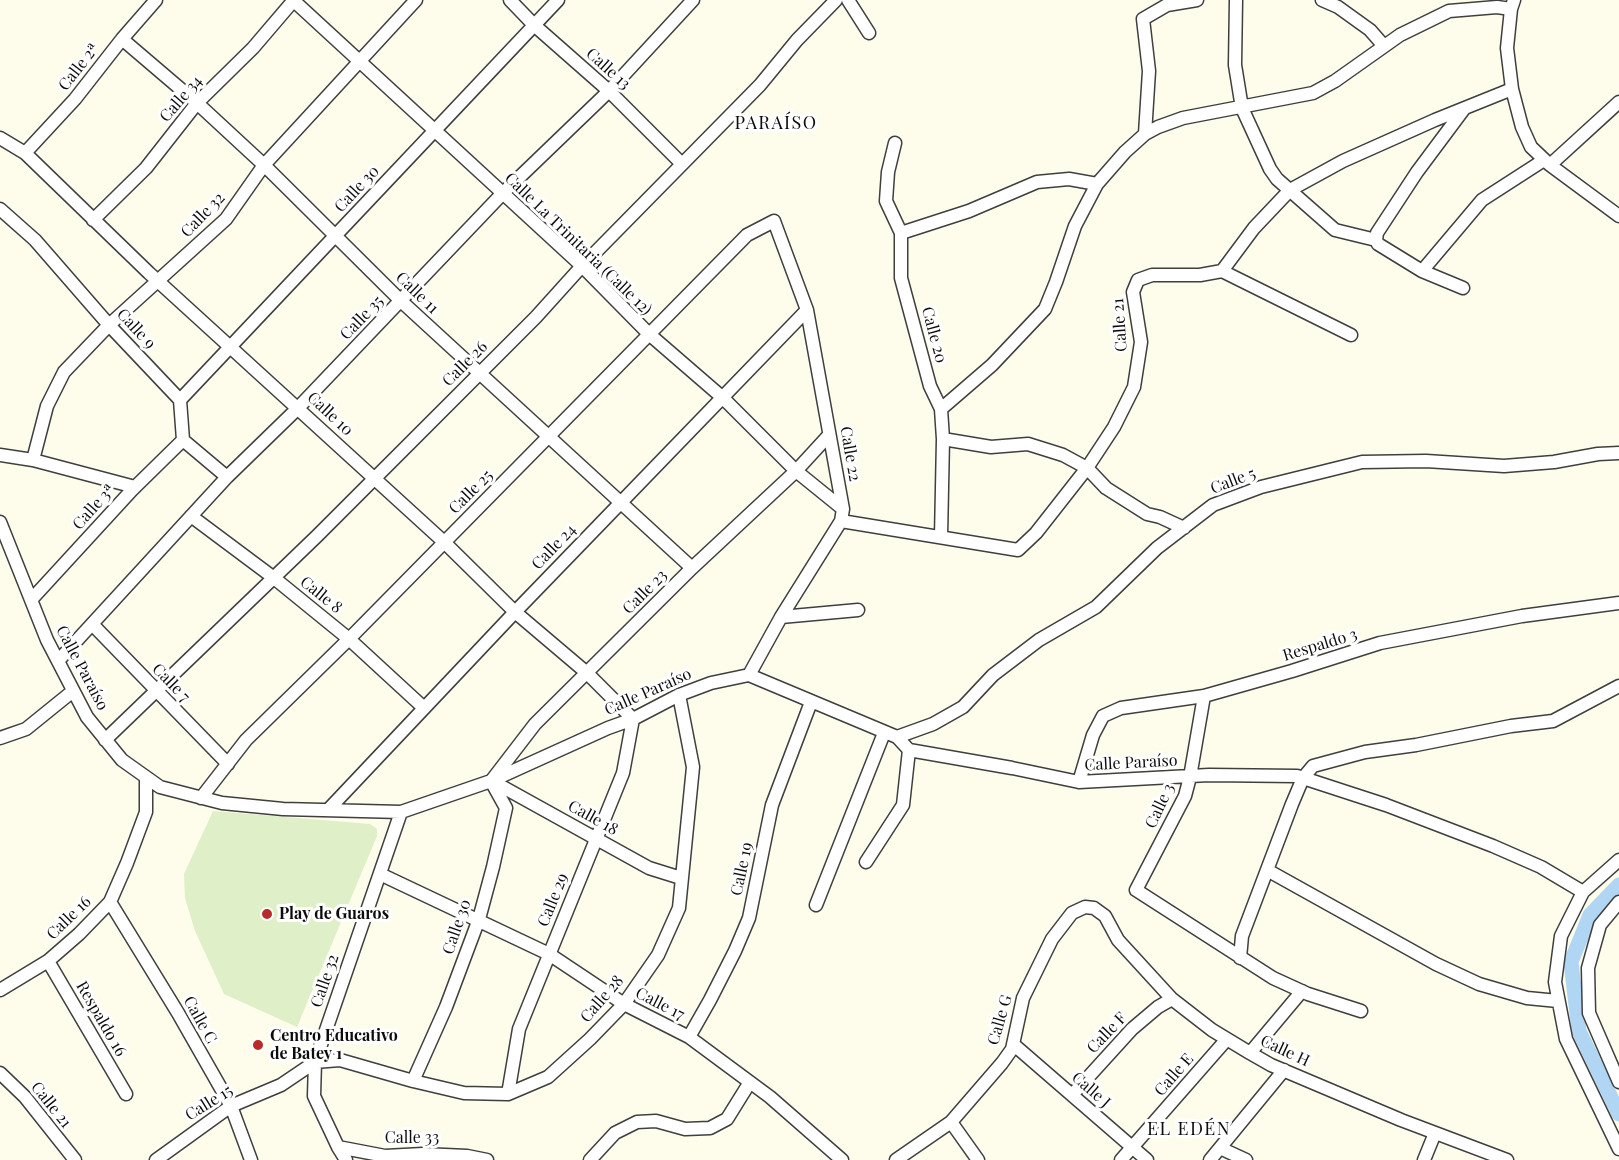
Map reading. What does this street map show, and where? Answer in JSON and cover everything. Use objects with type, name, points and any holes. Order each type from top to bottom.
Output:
[{"type":"street","name":"Calle 2ª","points":[[25,153],[75,99],[156,0]]},
{"type":"street","name":"Calle La Trinitaria (Calle 12)","points":[[294,0],[582,266],[649,334],[723,398],[842,515]]},
{"type":"street","name":"Calle 34","points":[[93,220],[146,168],[197,103],[254,48],[294,0]]},
{"type":"street","name":"Calle 32","points":[[33,460],[47,406],[64,372],[109,325],[226,219],[264,165],[416,0]]},
{"type":"street","name":"Calle 13","points":[[510,0],[534,25],[609,91],[682,164]]},
{"type":"street","name":"Calle 30","points":[[180,400],[558,0]]},
{"type":"street","name":"Calle 35","points":[[58,661],[227,477],[298,408],[502,194],[609,91],[693,0]]},
{"type":"street","name":"Calle 26","points":[[105,740],[274,578],[536,317],[582,266],[760,85],[797,40],[836,0]]},
{"type":"street","points":[[848,0],[869,33]]},
{"type":"street","points":[[1145,134],[1149,71],[1143,19],[1167,5],[1197,0]]},
{"type":"street","points":[[1236,0],[1235,65],[1242,108],[1270,169],[1335,230],[1376,240],[1378,244],[1422,271],[1463,288]]},
{"type":"street","points":[[1322,0],[1370,30],[1384,46]]},
{"type":"street","points":[[940,409],[992,365],[1045,309],[1075,226],[1097,184],[1125,152],[1145,134],[1183,118],[1313,93],[1335,81],[1400,35],[1449,10],[1513,4],[1507,48],[1512,89],[1522,127],[1531,147],[1547,162],[1616,209]]},
{"type":"street","name":"Calle 11","points":[[122,39],[197,103],[264,165],[401,301],[692,568]]},
{"type":"street","points":[[1351,335],[1222,271],[1254,228],[1290,190],[1344,161],[1512,89]]},
{"type":"street","points":[[1422,271],[1482,200],[1547,162],[1619,102]]},
{"type":"street","points":[[1376,240],[1377,233],[1417,172],[1465,108]]},
{"type":"street","name":"Calle 10","points":[[0,138],[25,153],[158,281],[444,542],[514,612],[587,673],[633,719]]},
{"type":"street","name":"Calle 20","points":[[896,143],[888,172],[886,201],[902,233],[901,278],[930,386],[940,409],[943,439],[941,537]]},
{"type":"street","points":[[902,233],[969,211],[1037,182],[1069,179],[1097,184]]},
{"type":"street","name":"Calle 9","points":[[0,208],[35,240],[109,325],[180,400]]},
{"type":"street","name":"Calle 22","points":[[774,221],[807,310],[842,515]]},
{"type":"street","name":"Calle 25","points":[[201,798],[246,740],[350,639],[747,235],[774,221]]},
{"type":"street","name":"Calle 21","points":[[842,515],[941,537],[1018,550],[1036,534],[1087,468],[1114,427],[1134,387],[1141,342],[1132,292],[1138,280],[1152,275],[1200,275],[1222,271]]},
{"type":"street","name":"Calle 24","points":[[328,810],[514,612],[807,310]]},
{"type":"street","points":[[180,400],[183,440],[227,477]]},
{"type":"street","name":"Calle 23","points":[[491,781],[535,724],[692,568],[796,471],[829,435]]},
{"type":"street","points":[[943,439],[991,447],[1028,444],[1063,455],[1087,468],[1106,488],[1147,514],[1184,528]]},
{"type":"street","name":"Calle 3ª","points":[[31,600],[135,487],[183,440]]},
{"type":"street","name":"Calle 5","points":[[897,737],[933,724],[963,707],[993,675],[1039,640],[1096,607],[1156,548],[1213,505],[1252,490],[1362,462],[1426,461],[1504,465],[1554,462],[1598,454],[1619,453]]},
{"type":"street","points":[[0,455],[33,460],[135,487]]},
{"type":"street","points":[[842,515],[749,675],[897,737],[909,750],[903,805],[866,862]]},
{"type":"street","name":"Calle 8","points":[[191,516],[350,639],[424,708]]},
{"type":"street","name":"Calle Paraíso","points":[[0,522],[58,661],[87,717],[122,760],[160,787],[201,798],[232,804],[283,809],[401,812],[491,781],[633,719],[679,695],[711,683],[749,675]]},
{"type":"street","name":"Respaldo 3","points":[[1079,782],[1093,735],[1103,716],[1121,708],[1204,696],[1380,643],[1522,616],[1619,603]]},
{"type":"street","points":[[781,617],[858,610]]},
{"type":"street","name":"Calle 7","points":[[92,624],[228,764]]},
{"type":"street","points":[[1361,1011],[1302,991],[1273,978],[1240,958],[1242,936],[1266,870],[1304,778],[1313,766],[1354,754],[1553,721],[1619,686]]},
{"type":"street","points":[[0,738],[26,729],[73,691]]},
{"type":"street","name":"Calle 28","points":[[315,1062],[340,1060],[464,1094],[508,1094],[548,1077],[590,1039],[624,1004],[658,955],[679,908],[693,766],[679,695]]},
{"type":"street","name":"Calle 3","points":[[1204,696],[1185,796],[1136,890],[1240,958]]},
{"type":"street","name":"Calle 19","points":[[689,1037],[730,961],[749,918],[772,805],[811,702]]},
{"type":"street","name":"Calle 29","points":[[508,1094],[519,1029],[624,773],[633,719]]},
{"type":"street","points":[[816,905],[884,733]]},
{"type":"street","name":"Calle Paraíso","points":[[909,750],[1079,782],[1190,777],[1297,776],[1386,805],[1493,846],[1541,867],[1582,892]]},
{"type":"street","name":"Calle 16","points":[[0,990],[48,961],[79,934],[110,902],[146,812],[146,777]]},
{"type":"street","name":"Calle 30","points":[[413,1081],[446,1007],[479,919],[493,867],[506,808],[491,781]]},
{"type":"street","name":"Calle 18","points":[[491,781],[649,867],[681,878]]},
{"type":"street","name":"Calle 32","points":[[346,1160],[314,1096],[315,1062],[401,812]]},
{"type":"street","points":[[1619,860],[1582,892],[1562,936],[1555,982],[1566,1039],[1619,1149]]},
{"type":"street","points":[[1266,870],[1436,964],[1479,984],[1527,998],[1558,1001]]},
{"type":"street","name":"Calle 17","points":[[380,874],[549,954],[624,1004],[689,1037],[770,1097],[842,1160]]},
{"type":"street","name":"Calle C","points":[[110,902],[178,1013],[231,1106],[251,1160]]},
{"type":"street","points":[[1619,902],[1600,925],[1588,968],[1589,1013],[1619,1082]]},
{"type":"street","name":"Calle G","points":[[896,1160],[951,1122],[1002,1063],[1013,1044],[1023,998],[1052,939],[1072,914],[1085,907],[1094,908]]},
{"type":"street","name":"Calle H","points":[[1094,908],[1105,916],[1118,940],[1172,999],[1227,1039],[1284,1070],[1435,1133],[1507,1160]]},
{"type":"street","name":"Respaldo 16","points":[[48,961],[126,1094]]},
{"type":"street","points":[[1250,1053],[1302,991]]},
{"type":"street","name":"Calle F","points":[[1072,1095],[1132,1029],[1172,999]]},
{"type":"street","name":"Calle E","points":[[1121,1160],[1227,1039]]},
{"type":"street","name":"Calle J","points":[[1013,1044],[1147,1160]]},
{"type":"street","name":"Calle 15","points":[[156,1160],[231,1106],[281,1085],[315,1062]]},
{"type":"street","points":[[1210,1160],[1284,1070]]},
{"type":"street","name":"Calle 21","points":[[0,1073],[25,1097],[75,1160]]},
{"type":"street","points":[[590,1160],[615,1133],[637,1122],[656,1121],[685,1130],[710,1128],[727,1119],[750,1082]]},
{"type":"street","points":[[951,1122],[978,1160]]},
{"type":"street","points":[[1424,1160],[1435,1133]]},
{"type":"street","name":"Calle 33","points":[[338,1148],[385,1156],[456,1155],[487,1160]]},
{"type":"street","points":[[1221,1148],[1246,1160]]},
{"type":"green space","name":"Play de Guaros","points":[[213,811],[370,824],[377,829],[377,836],[297,1027],[224,994],[195,931],[185,898],[184,874]]},
{"type":"waterway","points":[[1619,885],[1590,915],[1571,962],[1579,1031],[1619,1114]]},
{"type":"place","name":"Play de Guaros","points":[[267,914]]},
{"type":"place","name":"Centro Educativo de Batey 1","points":[[258,1045]]},
{"type":"district","name":"PARAÍSO","points":[[776,123]]},
{"type":"district","name":"EL EDÉN","points":[[1189,1129]]}]
